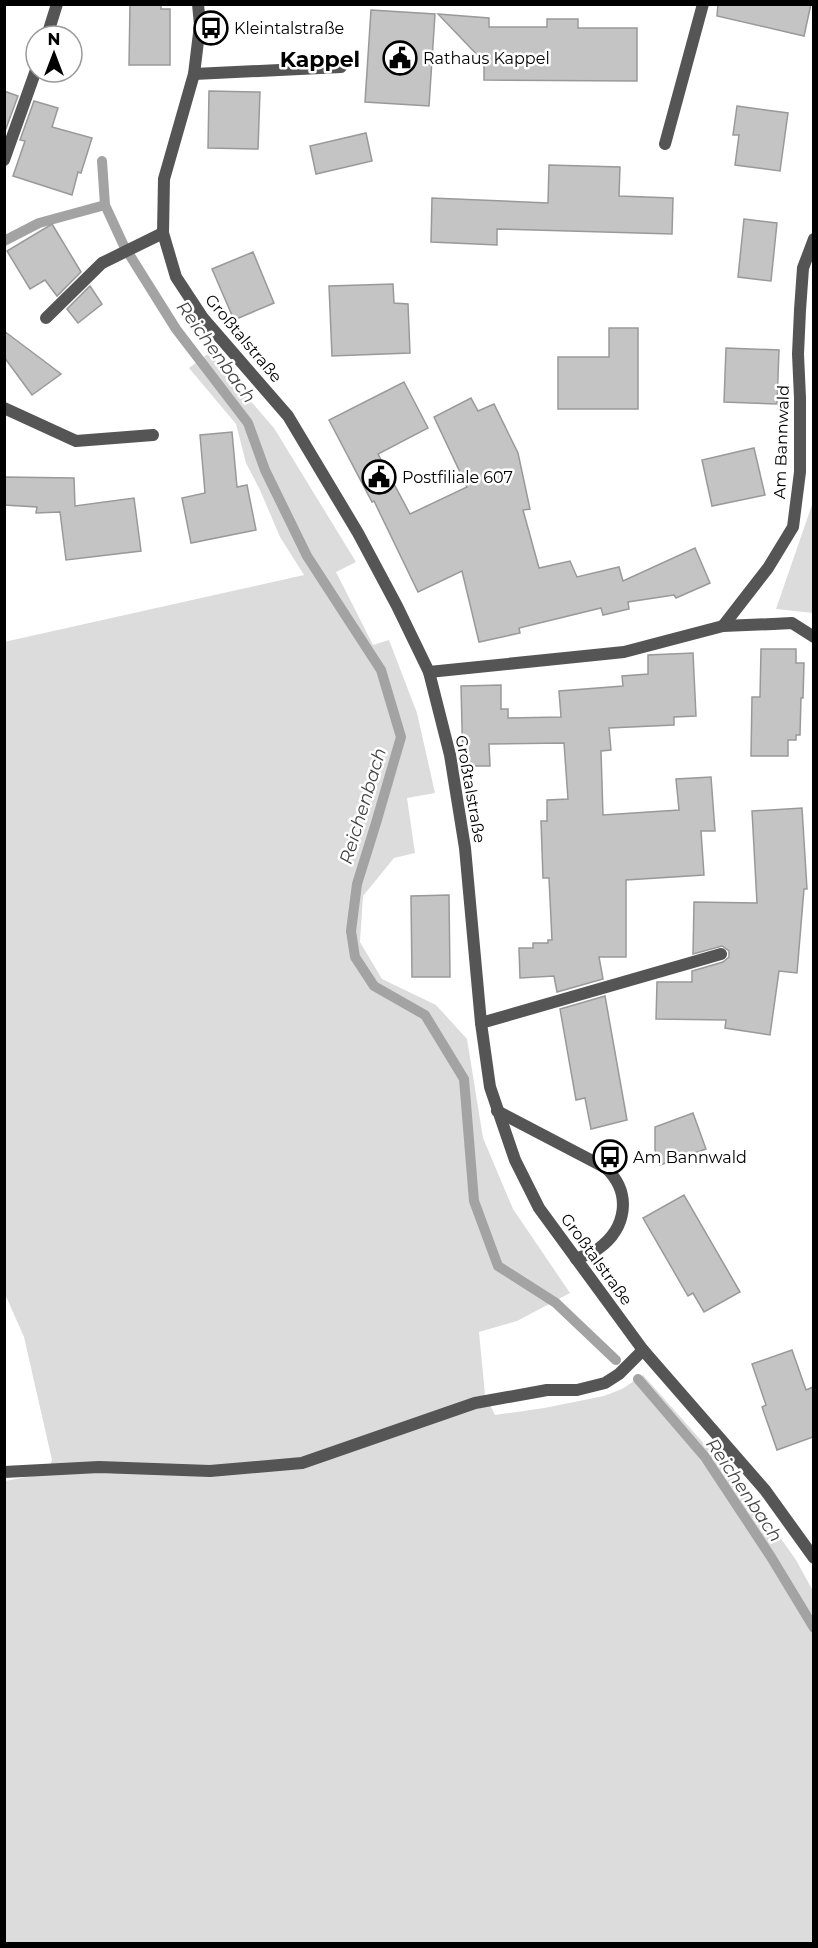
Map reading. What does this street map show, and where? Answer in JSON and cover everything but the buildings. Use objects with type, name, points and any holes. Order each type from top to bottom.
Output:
[{"type":"street","points":[[51,24],[57,4]]},
{"type":"street","name":"Großtalstraße","points":[[198,4],[200,26],[194,74],[164,179],[163,233],[176,277],[203,318],[288,416],[358,533],[398,606],[429,672],[450,754],[465,848],[481,1023],[490,1087],[515,1160],[539,1208],[644,1350],[765,1490],[813,1558]]},
{"type":"street","points":[[665,144],[703,4]]},
{"type":"street","points":[[194,74],[341,67]]},
{"type":"street","points":[[4,159],[31,84]]},
{"type":"street","points":[[46,318],[107,260],[163,233]]},
{"type":"street","name":"Am Bannwald","points":[[723,626],[768,568],[793,527],[800,472],[801,398],[798,354],[800,310],[803,268],[813,238]]},
{"type":"street","points":[[4,408],[76,441],[153,435]]},
{"type":"street","points":[[429,672],[624,652],[723,626],[792,623],[813,637]]},
{"type":"street","points":[[481,1023],[721,954]]},
{"type":"street","points":[[497,1111],[606,1168],[613,1175],[620,1189],[624,1206],[620,1222],[597,1250],[576,1259]]},
{"type":"street","points":[[4,1473],[99,1467],[210,1471],[303,1463],[476,1403],[547,1390],[577,1390],[605,1383],[619,1374],[644,1350]]},
{"type":"shaded area","points":[[209,353],[274,428],[356,562],[336,572],[373,645],[389,640],[417,713],[435,793],[407,798],[415,853],[394,858],[363,896],[360,942],[382,979],[436,1005],[467,1039],[483,1138],[513,1209],[570,1293],[517,1321],[479,1332],[485,1395],[495,1415],[604,1396],[622,1389],[643,1375],[754,1500],[796,1560],[813,1591],[813,1943],[5,1943],[5,1481],[47,1473],[52,1460],[24,1337],[5,1294],[4,642],[304,575],[280,537],[246,463],[236,424],[189,368]]},
{"type":"shaded area","points":[[813,502],[813,613],[776,609]]},
{"type":"waterway","name":"Reichenbach","points":[[102,161],[105,205],[124,246],[176,329],[248,423],[265,470],[307,556],[381,670],[401,737],[357,884],[351,931],[355,957],[374,986],[425,1015],[464,1079],[474,1201],[498,1266],[556,1303],[616,1360]]},
{"type":"waterway","points":[[4,241],[39,223],[105,205]]},
{"type":"waterway","name":"Reichenbach","points":[[638,1379],[705,1457],[771,1557],[814,1628]]},
{"type":"place","name":"Kleintalstraße","points":[[211,28]]},
{"type":"place","name":"Rathaus Kappel","points":[[400,58]]},
{"type":"place","name":"Postfiliale 607","points":[[379,477]]},
{"type":"place","name":"Am Bannwald","points":[[610,1157]]},
{"type":"district","name":"Kappel","points":[[320,59]]}]
